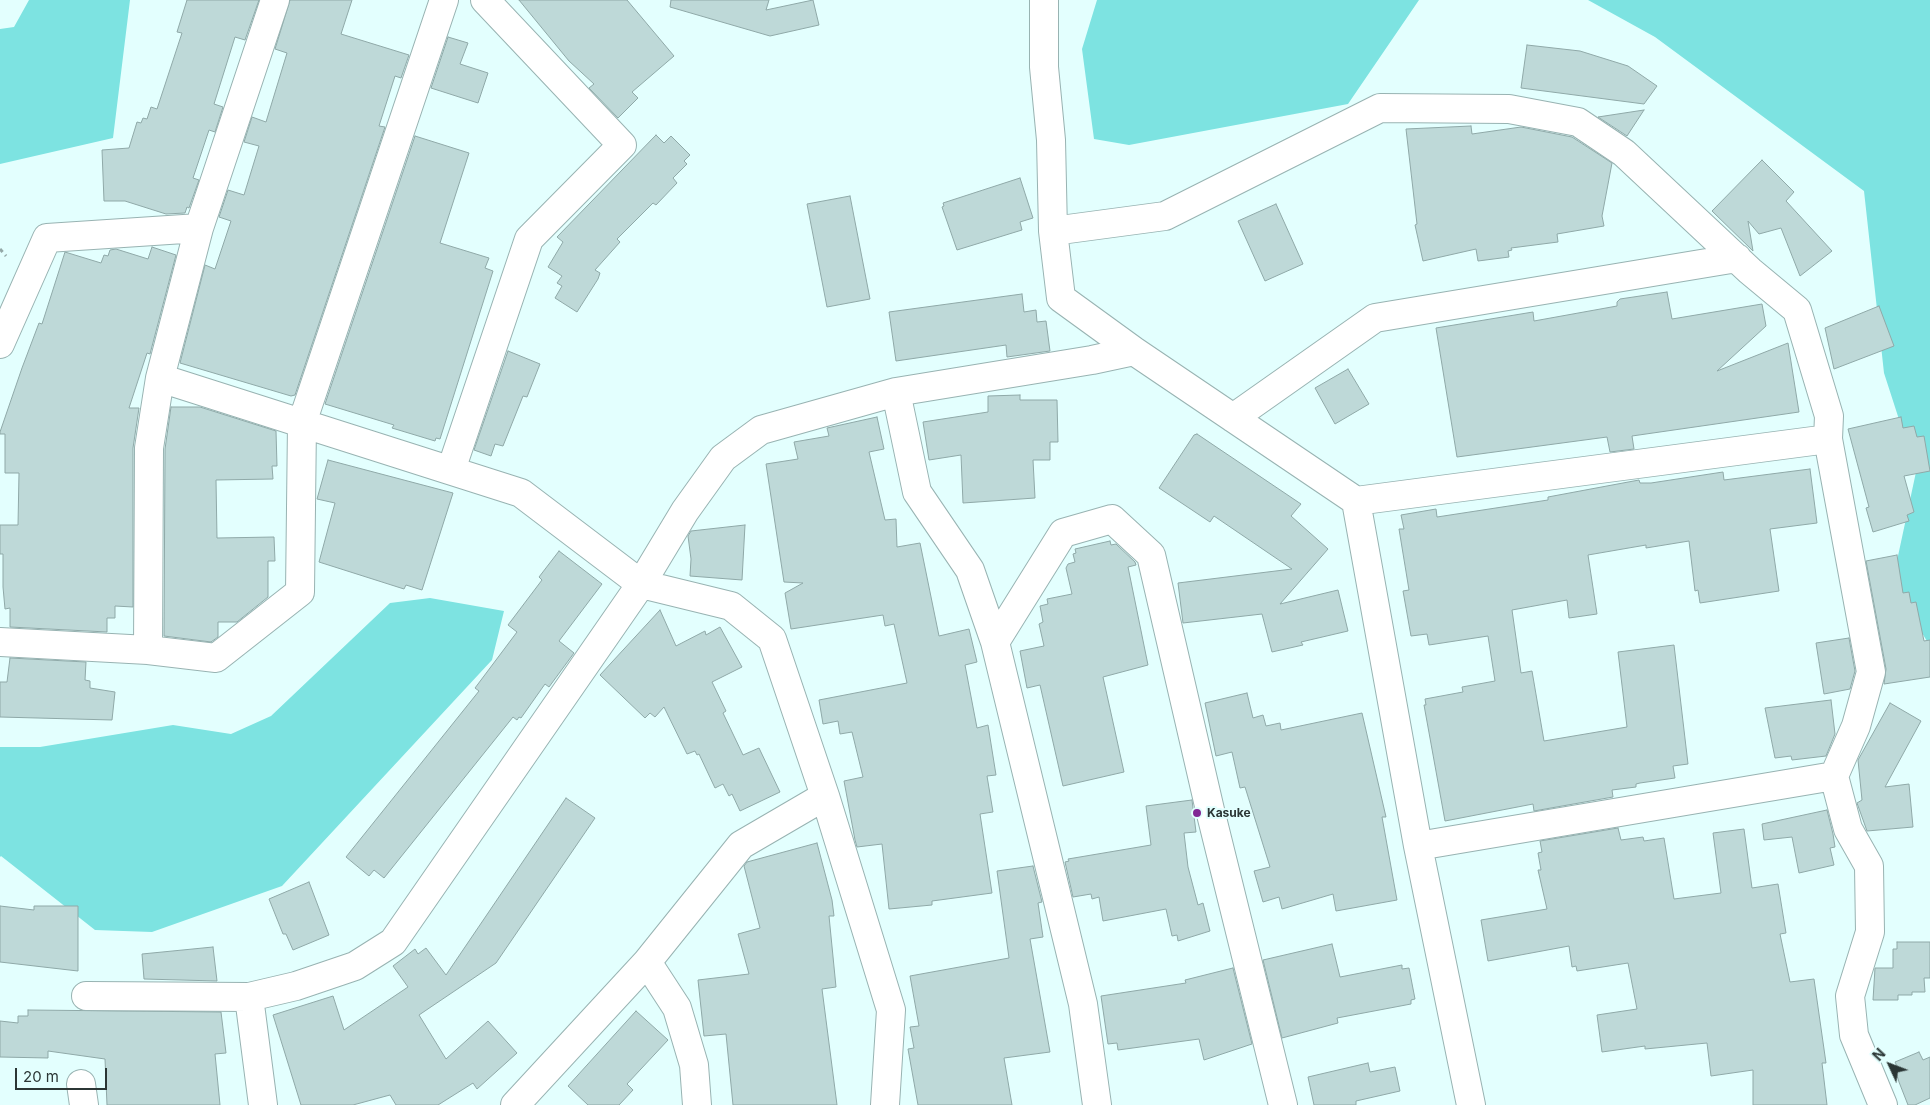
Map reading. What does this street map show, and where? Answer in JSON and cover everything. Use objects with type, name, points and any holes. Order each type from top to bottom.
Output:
[{"type":"street","points":[[148,650],[149,448],[160,378],[199,228],[275,0]]},
{"type":"street","points":[[0,642],[148,650],[216,658],[300,592],[302,423],[444,0]]},
{"type":"street","points":[[451,470],[529,239],[622,145],[486,0]]},
{"type":"street","points":[[1046,2],[1044,66],[1051,140],[1053,231],[1061,298],[1134,351],[1356,501],[1828,439]]},
{"type":"street","points":[[1053,231],[1165,216],[1380,108],[1509,109],[1578,122],[1624,153],[1737,258],[1797,310],[1829,416],[1828,439],[1871,672],[1856,726],[1834,776],[1848,829],[1869,866],[1870,932],[1850,996],[1854,1035],[1883,1105]]},
{"type":"street","points":[[0,344],[47,238],[199,228]]},
{"type":"street","points":[[1233,418],[1375,318],[1737,258]]},
{"type":"street","points":[[86,996],[249,997],[296,986],[355,966],[393,942],[641,584],[685,511],[723,458],[761,430],[896,392],[1092,360],[1134,351]]},
{"type":"street","points":[[160,378],[521,493],[641,584],[731,606],[772,639],[825,796],[890,1010],[885,1105]]},
{"type":"street","points":[[896,392],[917,492],[970,570],[995,642],[1083,1004],[1097,1105]]},
{"type":"street","points":[[1356,501],[1418,846],[1471,1105]]},
{"type":"street","points":[[995,642],[1063,533],[1112,519],[1151,555],[1210,810],[1283,1105]]},
{"type":"street","points":[[1418,846],[1834,776]]},
{"type":"street","points":[[515,1105],[648,962],[741,845],[825,796]]},
{"type":"street","points":[[648,962],[677,1008],[694,1064],[697,1105]]},
{"type":"street","points":[[249,997],[262,1105]]},
{"type":"shaded area","points":[[29,0],[130,0],[113,138],[0,164],[0,29],[14,27]]},
{"type":"shaded area","points":[[1097,0],[1419,0],[1348,104],[1129,145],[1094,139],[1082,49]]},
{"type":"shaded area","points":[[1588,0],[1930,0],[1930,646],[1892,584],[1916,472],[1884,373],[1864,191],[1655,37]]},
{"type":"shaded area","points":[[430,598],[504,611],[492,660],[282,886],[152,932],[95,930],[0,857],[0,747],[40,747],[173,725],[231,734],[271,716],[390,603]]},
{"type":"building","points":[[187,0],[259,0],[245,40],[235,37],[214,104],[223,107],[215,132],[209,130],[193,178],[199,180],[189,208],[187,207],[185,213],[166,214],[125,201],[104,201],[102,150],[129,148],[137,122],[141,123],[143,118],[147,119],[151,107],[157,109],[182,33],[177,32]]},
{"type":"building","points":[[290,0],[352,0],[341,34],[409,55],[401,78],[395,76],[379,126],[385,127],[295,395],[291,396],[180,363],[205,265],[215,269],[231,221],[219,217],[228,190],[244,195],[259,146],[244,142],[252,117],[266,122],[287,53],[275,49]]},
{"type":"building","points":[[519,0],[627,0],[674,56],[632,92],[638,98],[618,118],[589,88],[594,84],[569,61]]},
{"type":"building","points":[[671,0],[769,0],[766,10],[813,0],[819,25],[770,36],[670,7]]},
{"type":"building","points":[[448,37],[468,43],[460,64],[488,73],[478,103],[431,88]]},
{"type":"building","points":[[1527,45],[1580,51],[1628,66],[1657,86],[1644,104],[1521,88]]},
{"type":"building","points":[[1644,110],[1627,136],[1598,117]]},
{"type":"building","points":[[1471,126],[1472,134],[1521,127],[1572,137],[1612,163],[1602,216],[1604,226],[1557,234],[1558,242],[1511,248],[1512,250],[1508,251],[1509,257],[1478,261],[1476,249],[1423,261],[1415,225],[1417,224],[1406,129]]},
{"type":"building","points":[[656,135],[664,143],[671,136],[690,155],[684,161],[687,164],[673,178],[677,183],[656,205],[653,203],[617,239],[620,242],[595,270],[600,273],[598,279],[577,312],[555,298],[562,286],[557,283],[562,276],[548,267],[563,242],[557,237]]},
{"type":"building","points":[[415,136],[469,153],[440,243],[489,258],[485,268],[493,271],[440,439],[436,438],[435,441],[392,428],[394,425],[325,404]]},
{"type":"building","points":[[1762,160],[1794,192],[1786,201],[1832,251],[1800,276],[1781,228],[1759,234],[1748,221],[1753,251],[1712,211]]},
{"type":"building","points":[[1020,178],[1033,218],[1020,222],[1022,230],[957,250],[942,207],[944,206],[943,203]]},
{"type":"building","points":[[850,196],[870,299],[827,307],[807,204]]},
{"type":"building","points":[[1276,204],[1303,264],[1265,281],[1238,221]]},
{"type":"building","points":[[152,247],[176,255],[150,354],[147,353],[129,408],[139,408],[133,448],[133,607],[115,606],[115,618],[107,618],[107,632],[10,627],[10,608],[5,609],[3,554],[0,554],[0,525],[18,525],[19,473],[5,473],[5,434],[0,434],[0,432],[39,323],[42,324],[65,252],[101,263],[104,255],[108,256],[110,250],[116,249],[148,259]]},
{"type":"building","points":[[1667,292],[1672,319],[1762,304],[1766,326],[1717,371],[1788,343],[1799,412],[1632,436],[1634,449],[1610,452],[1607,437],[1457,457],[1436,328],[1533,312],[1534,321],[1617,306],[1617,302],[1620,299]]},
{"type":"building","points":[[1022,294],[1024,312],[1036,310],[1037,322],[1046,321],[1050,351],[1007,357],[1006,345],[896,361],[889,312]]},
{"type":"building","points":[[1879,306],[1894,346],[1834,369],[1825,328]]},
{"type":"building","points":[[508,351],[540,364],[527,397],[523,396],[503,446],[495,444],[491,456],[474,450]]},
{"type":"building","points":[[1348,369],[1369,404],[1335,424],[1315,388]]},
{"type":"building","points":[[1020,395],[1020,400],[1057,400],[1058,442],[1050,442],[1050,460],[1033,460],[1035,498],[963,503],[961,455],[929,460],[923,422],[988,412],[988,396]]},
{"type":"building","points":[[171,407],[200,407],[276,431],[277,466],[272,466],[273,479],[216,480],[217,538],[274,537],[275,561],[268,561],[268,597],[237,622],[218,622],[218,637],[211,642],[164,636],[165,449]]},
{"type":"building","points":[[877,417],[884,449],[869,452],[885,520],[896,519],[897,547],[920,543],[939,636],[969,629],[977,662],[965,665],[977,728],[988,725],[996,775],[987,776],[993,812],[980,814],[992,893],[932,901],[932,905],[889,909],[882,844],[857,847],[855,840],[844,781],[863,777],[852,732],[840,734],[838,721],[823,724],[819,700],[907,683],[894,624],[885,626],[883,615],[791,629],[785,593],[803,583],[784,582],[766,464],[798,459],[794,442],[829,436],[827,428]]},
{"type":"building","points":[[1901,417],[1903,428],[1914,426],[1917,437],[1924,436],[1930,471],[1904,476],[1914,512],[1907,515],[1909,521],[1873,532],[1866,508],[1869,507],[1848,429]]},
{"type":"building","points":[[1197,434],[1301,504],[1291,516],[1328,549],[1280,604],[1338,590],[1348,631],[1301,642],[1303,645],[1272,652],[1262,614],[1183,623],[1178,583],[1292,569],[1214,516],[1210,522],[1159,488],[1194,435]]},
{"type":"building","points":[[328,460],[453,493],[422,590],[406,585],[404,589],[319,562],[335,503],[317,499]]},
{"type":"building","points":[[1810,469],[1817,523],[1770,529],[1779,591],[1700,603],[1698,590],[1695,591],[1689,541],[1646,548],[1646,545],[1588,555],[1597,614],[1569,618],[1567,600],[1512,610],[1521,673],[1532,671],[1544,741],[1627,727],[1618,652],[1674,645],[1688,764],[1673,766],[1675,778],[1640,783],[1636,784],[1636,787],[1612,790],[1613,797],[1534,811],[1533,804],[1445,821],[1424,705],[1426,705],[1425,699],[1463,692],[1462,687],[1495,681],[1488,636],[1429,645],[1427,634],[1411,636],[1403,591],[1409,590],[1399,529],[1404,529],[1401,515],[1436,509],[1437,517],[1548,500],[1548,497],[1639,480],[1640,483],[1651,483],[1723,472],[1724,480]]},
{"type":"building","points":[[745,525],[742,580],[690,576],[691,559],[688,536],[691,531]]},
{"type":"building","points":[[1110,541],[1111,545],[1116,544],[1136,565],[1128,567],[1148,665],[1103,677],[1124,772],[1063,786],[1040,685],[1027,688],[1020,651],[1044,646],[1039,624],[1043,622],[1040,606],[1048,604],[1047,599],[1072,594],[1066,568],[1068,564],[1075,562],[1073,554],[1076,553],[1075,549]]},
{"type":"building","points":[[559,551],[602,584],[559,641],[574,653],[549,687],[545,684],[521,718],[519,717],[517,720],[513,717],[384,878],[374,870],[369,876],[346,857],[479,691],[475,688],[517,632],[508,625],[542,580],[539,577]]},
{"type":"building","points":[[1897,555],[1903,593],[1909,592],[1911,603],[1916,602],[1924,641],[1930,640],[1930,677],[1884,684],[1886,669],[1866,561]]},
{"type":"building","points":[[660,610],[676,646],[705,631],[706,635],[720,627],[742,667],[712,682],[726,711],[723,713],[743,755],[759,748],[780,792],[740,811],[732,794],[729,796],[723,784],[715,788],[699,754],[697,755],[695,751],[687,754],[664,707],[655,717],[650,713],[645,718],[600,675]]},
{"type":"building","points":[[1849,638],[1855,671],[1850,689],[1824,694],[1816,643]]},
{"type":"building","points":[[10,658],[86,662],[85,680],[90,681],[90,688],[115,692],[112,720],[0,717],[0,682],[7,682]]},
{"type":"building","points":[[1247,693],[1253,718],[1263,715],[1266,726],[1280,723],[1281,730],[1362,713],[1386,817],[1382,817],[1397,900],[1336,911],[1333,894],[1282,909],[1279,897],[1263,902],[1254,871],[1270,867],[1245,787],[1240,788],[1232,752],[1216,756],[1205,703]]},
{"type":"building","points":[[1831,700],[1835,734],[1826,756],[1792,760],[1791,756],[1775,758],[1765,708]]},
{"type":"building","points":[[1890,703],[1921,721],[1885,787],[1909,784],[1913,827],[1867,831],[1857,803],[1862,800],[1858,760]]},
{"type":"building","points":[[566,798],[595,818],[496,963],[419,1015],[446,1059],[488,1021],[517,1053],[477,1089],[473,1083],[438,1105],[396,1105],[390,1095],[353,1105],[301,1105],[273,1015],[333,996],[344,1030],[408,987],[393,966],[415,949],[418,954],[426,948],[446,975]]},
{"type":"building","points":[[1192,800],[1196,832],[1184,833],[1188,867],[1198,905],[1203,903],[1210,931],[1178,941],[1177,935],[1172,936],[1166,909],[1103,921],[1099,897],[1092,899],[1091,894],[1073,897],[1065,862],[1069,861],[1068,859],[1151,845],[1146,806]]},
{"type":"building","points":[[1827,810],[1835,847],[1830,848],[1834,865],[1799,873],[1792,837],[1764,840],[1762,824]]},
{"type":"building","points":[[1618,828],[1621,840],[1643,837],[1644,841],[1664,838],[1674,899],[1721,893],[1713,833],[1744,829],[1752,888],[1778,884],[1786,933],[1780,934],[1790,982],[1814,979],[1826,1063],[1822,1063],[1827,1105],[1753,1105],[1753,1070],[1711,1076],[1707,1043],[1645,1049],[1645,1046],[1602,1052],[1597,1015],[1637,1009],[1628,963],[1577,971],[1576,966],[1572,967],[1569,946],[1488,961],[1481,920],[1547,909],[1538,870],[1541,870],[1538,853],[1542,852],[1540,841]]},
{"type":"building","points":[[817,843],[832,900],[834,916],[829,916],[836,987],[822,989],[837,1105],[733,1105],[726,1034],[704,1036],[698,980],[749,974],[738,934],[760,928],[744,866],[747,862]]},
{"type":"building","points":[[1033,866],[1042,902],[1038,903],[1043,937],[1030,939],[1050,1052],[1004,1058],[1012,1105],[918,1105],[908,1049],[914,1048],[910,1027],[919,1026],[910,976],[1009,958],[997,871]]},
{"type":"building","points":[[309,882],[329,935],[293,950],[286,934],[283,934],[269,899]]},
{"type":"building","points":[[0,906],[34,910],[34,906],[78,906],[78,971],[0,962]]},
{"type":"building","points":[[1897,942],[1930,942],[1930,978],[1924,978],[1925,992],[1912,992],[1912,995],[1898,995],[1898,1000],[1873,1000],[1875,968],[1893,968],[1893,949],[1897,949]]},
{"type":"building","points":[[1332,944],[1340,977],[1402,965],[1402,969],[1409,968],[1415,999],[1411,1000],[1411,1004],[1337,1018],[1338,1023],[1282,1038],[1263,960]]},
{"type":"building","points":[[213,947],[217,981],[144,979],[142,954]]},
{"type":"building","points":[[1233,968],[1252,1044],[1204,1060],[1199,1039],[1118,1050],[1117,1043],[1108,1044],[1101,996],[1186,983],[1185,980]]},
{"type":"building","points":[[28,1010],[221,1012],[226,1053],[215,1054],[220,1105],[107,1105],[105,1059],[48,1051],[48,1058],[0,1057],[0,1021],[18,1023],[18,1016],[28,1016]]},
{"type":"building","points":[[636,1011],[668,1040],[627,1084],[633,1090],[619,1105],[588,1105],[568,1086]]},
{"type":"building","points":[[1919,1052],[1923,1060],[1930,1057],[1930,1098],[1915,1105],[1908,1105],[1899,1082],[1896,1072],[1899,1070],[1895,1062]]},
{"type":"building","points":[[1368,1063],[1370,1072],[1395,1067],[1400,1091],[1356,1101],[1356,1105],[1314,1105],[1308,1077]]},
{"type":"place","name":"Kasuke","points":[[1197,813]]}]
